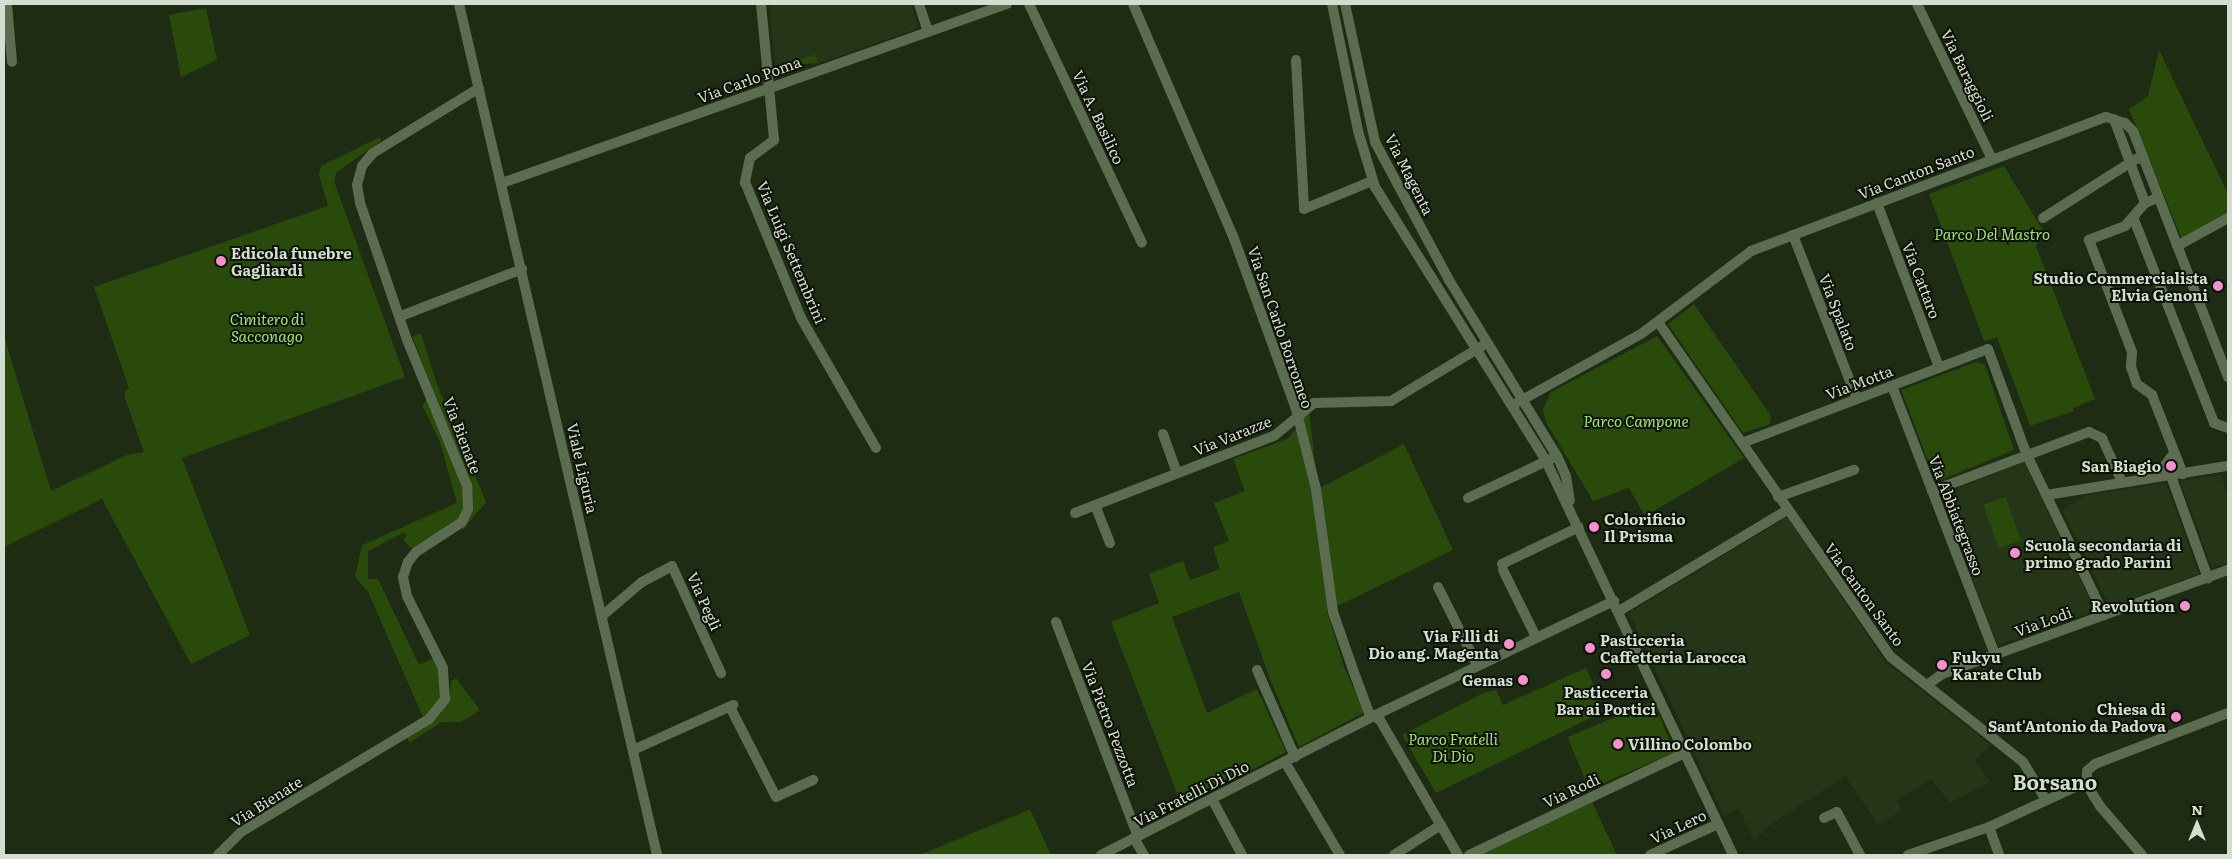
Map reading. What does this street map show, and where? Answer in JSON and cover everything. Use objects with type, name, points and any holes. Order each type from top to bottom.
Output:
[{"type":"street","points":[[7,4],[12,62]]},
{"type":"street","points":[[460,4],[479,88]]},
{"type":"street","name":"Via Luigi Settembrini","points":[[761,4],[774,140],[750,158],[745,182],[801,318],[876,448]]},
{"type":"street","points":[[918,4],[928,32]]},
{"type":"street","name":"Via Carlo Poma","points":[[502,183],[1007,4]]},
{"type":"street","name":"Via A. Basilico","points":[[1030,4],[1142,243]]},
{"type":"street","name":"Via San Carlo Borromeo","points":[[1133,4],[1233,236],[1297,417],[1314,483],[1334,618],[1369,713],[1380,720],[1458,855]]},
{"type":"street","name":"Via Magenta","points":[[1332,4],[1358,131],[1372,181],[1387,209],[1483,346],[1517,402],[1572,512],[1733,855]]},
{"type":"street","name":"Via Magenta","points":[[1345,4],[1371,129],[1483,346]]},
{"type":"street","name":"Via Baraggioli","points":[[1917,4],[1992,159]]},
{"type":"street","points":[[1296,60],[1304,209],[1372,181]]},
{"type":"street","name":"Viale Liguria","points":[[479,88],[657,855]]},
{"type":"street","name":"Via Bienate","points":[[218,855],[241,832],[429,719],[445,699],[443,668],[407,596],[403,577],[408,562],[416,552],[462,522],[468,509],[468,492],[461,467],[407,340],[401,316],[358,198],[357,185],[361,170],[376,150],[479,88]]},
{"type":"street","name":"Via Canton Santo","points":[[1517,402],[1630,340],[1658,322],[1746,254],[2100,118],[2114,119]]},
{"type":"street","points":[[2114,119],[2132,129],[2157,198],[2228,377]]},
{"type":"street","points":[[2114,119],[2146,203]]},
{"type":"street","points":[[1358,131],[1371,129]]},
{"type":"street","points":[[2043,218],[2143,158]]},
{"type":"street","points":[[2157,198],[2146,203],[2124,227],[2089,240],[2132,352],[2131,367],[2137,384],[2151,394],[2183,474]]},
{"type":"street","name":"Via Cattaro","points":[[1877,203],[1939,367]]},
{"type":"street","points":[[2133,218],[2214,423],[2228,428]]},
{"type":"street","points":[[2177,246],[2228,218]]},
{"type":"street","name":"Via Spalato","points":[[1793,235],[1857,399]]},
{"type":"street","points":[[401,316],[522,269]]},
{"type":"street","name":"Via Canton Santo","points":[[1658,322],[1891,658],[2025,764],[2046,800]]},
{"type":"street","name":"Via Varazze","points":[[1075,513],[1274,436],[1308,406],[1319,402],[1391,401],[1483,346]]},
{"type":"street","name":"Via Motta","points":[[1742,443],[1986,349],[2026,453]]},
{"type":"street","name":"Via Abbiategrasso","points":[[1892,386],[1995,655]]},
{"type":"street","name":"Via Magenta","points":[[1517,402],[1557,456],[1566,476],[1572,512]]},
{"type":"street","points":[[1932,491],[2084,432],[2096,432],[2102,438],[2122,482]]},
{"type":"street","points":[[1163,434],[1177,473]]},
{"type":"street","points":[[2156,478],[2174,452]]},
{"type":"street","points":[[2026,453],[2104,615]]},
{"type":"street","points":[[1468,498],[1557,456]]},
{"type":"street","points":[[2046,495],[2228,466]]},
{"type":"street","points":[[1778,497],[1854,470]]},
{"type":"street","points":[[2171,476],[2208,578]]},
{"type":"street","points":[[1094,505],[1110,544]]},
{"type":"street","points":[[1619,611],[1787,510]]},
{"type":"street","points":[[1536,637],[1503,567],[1579,527]]},
{"type":"street","name":"Via Pegli","points":[[602,616],[642,582],[672,566],[722,673]]},
{"type":"street","name":"Via Lodi","points":[[1926,685],[1942,674],[2228,570]]},
{"type":"street","points":[[1438,587],[1477,665]]},
{"type":"street","name":"Via Fratelli Di Dio","points":[[1101,855],[1477,665],[1614,601]]},
{"type":"street","name":"Via Pietro Pezzotta","points":[[1056,622],[1144,855]]},
{"type":"street","points":[[1257,670],[1295,757]]},
{"type":"street","points":[[633,750],[732,706],[776,797],[813,780]]},
{"type":"street","points":[[2142,855],[2108,818],[2086,782],[2086,772],[2095,764],[2228,713]]},
{"type":"street","name":"Via Rodi","points":[[1470,855],[1685,753]]},
{"type":"street","points":[[1285,762],[1340,855]]},
{"type":"street","points":[[1908,855],[1989,828],[2086,782]]},
{"type":"street","points":[[1212,799],[1242,855]]},
{"type":"street","points":[[1824,818],[1837,812],[1860,855]]},
{"type":"street","name":"Via Lero","points":[[1650,855],[1718,824]]},
{"type":"street","points":[[1394,855],[1441,825]]},
{"type":"street","points":[[1989,828],[1999,855]]},
{"type":"shaded area","points":[[769,4],[911,4],[919,28],[819,63],[815,54],[778,66],[775,61]]},
{"type":"shaded area","name":"Scuola secondaria di primo grado Parini","points":[[2024,462],[2095,611],[1998,645],[1941,495]]},
{"type":"shaded area","points":[[2220,475],[2228,495],[2228,563],[2212,568],[2180,481]]},
{"type":"shaded area","points":[[2166,483],[2199,574],[2110,607],[2062,510],[2087,495]]},
{"type":"shaded area","points":[[1787,517],[1886,663],[1991,745],[1975,760],[1990,782],[1949,803],[1932,779],[1896,801],[1902,810],[1878,825],[1846,776],[1771,824],[1754,841],[1739,809],[1724,816],[1629,613]]},
{"type":"green space","points":[[206,8],[217,60],[181,77],[169,15]]},
{"type":"green space","points":[[2159,50],[2228,194],[2228,215],[2182,240],[2129,109],[2148,96]]},
{"type":"green space","points":[[815,54],[819,63],[781,66]]},
{"type":"green space","name":"Cimitero di Sacconago","points":[[380,137],[381,141],[337,172],[334,181],[405,377],[182,458],[250,635],[191,664],[102,499],[4,547],[4,336],[51,491],[127,455],[144,452],[125,398],[125,391],[129,388],[94,287],[328,206],[319,175],[321,166]]},
{"type":"green space","name":"Parco Del Mastro","points":[[2004,166],[2042,229],[2036,246],[2095,399],[2073,408],[2074,411],[2030,426],[1997,337],[1984,341],[1929,194]]},
{"type":"green space","points":[[1694,304],[1771,416],[1770,424],[1743,433],[1668,324]]},
{"type":"green space","points":[[421,334],[437,384],[486,502],[462,531],[469,482],[412,336]]},
{"type":"green space","name":"Parco Campone","points":[[1657,336],[1744,458],[1645,516],[1629,488],[1593,501],[1546,422],[1543,409],[1551,392]]},
{"type":"green space","points":[[1976,362],[1985,365],[2014,450],[1936,482],[1901,390]]},
{"type":"green space","points":[[428,399],[462,485],[465,506],[455,523],[414,547],[409,547],[404,540],[407,534],[403,533],[368,551],[368,579],[378,579],[419,665],[433,658],[439,669],[443,690],[437,707],[423,717],[368,592],[355,577],[362,545],[457,503],[440,442],[422,405]]},
{"type":"green space","points":[[1309,410],[1318,489],[1404,444],[1453,550],[1327,611],[1344,667],[1365,712],[1299,747],[1270,679],[1239,592],[1172,617],[1207,713],[1257,689],[1286,752],[1182,806],[1111,622],[1159,603],[1149,574],[1183,561],[1190,580],[1220,569],[1213,547],[1229,541],[1214,503],[1245,491],[1233,459],[1289,438]]},
{"type":"green space","points":[[2006,497],[2021,540],[1998,548],[1983,505]]},
{"type":"green space","name":"Parco Fratelli Di Dio","points":[[1586,668],[1598,695],[1601,713],[1436,793],[1402,735],[1483,693],[1496,690],[1503,705]]},
{"type":"green space","points":[[456,678],[480,710],[461,722],[442,722],[409,743],[407,737],[440,714],[450,695],[451,681]]},
{"type":"green space","points":[[1653,701],[1675,753],[1589,789],[1567,737]]},
{"type":"green space","points":[[1592,802],[1617,855],[1478,855]]},
{"type":"green space","points":[[1030,809],[1051,855],[919,855],[1017,815]]},
{"type":"place","name":"Edicola funebre Gagliardi","points":[[221,261]]},
{"type":"place","name":"Studio Commercialista Elvia Genoni","points":[[2218,286]]},
{"type":"place","name":"San Biagio","points":[[2171,466]]},
{"type":"place","name":"Colorificio Il Prisma","points":[[1594,527]]},
{"type":"place","name":"Scuola secondaria di primo grado Parini","points":[[2015,553]]},
{"type":"place","name":"Revolution","points":[[2185,606]]},
{"type":"place","name":"Via F.lli di Dio ang. Magenta","points":[[1509,644]]},
{"type":"place","name":"Pasticceria Caffetteria Larocca","points":[[1590,648]]},
{"type":"place","name":"Fukyu Karate Club","points":[[1942,665]]},
{"type":"place","name":"Pasticceria Bar ai Portici","points":[[1606,674]]},
{"type":"place","name":"Gemas","points":[[1523,680]]},
{"type":"place","name":"Chiesa di Sant'Antonio da Padova","points":[[2176,717]]},
{"type":"place","name":"Villino Colombo","points":[[1618,744]]},
{"type":"district","name":"Borsano","points":[[2055,781]]}]
